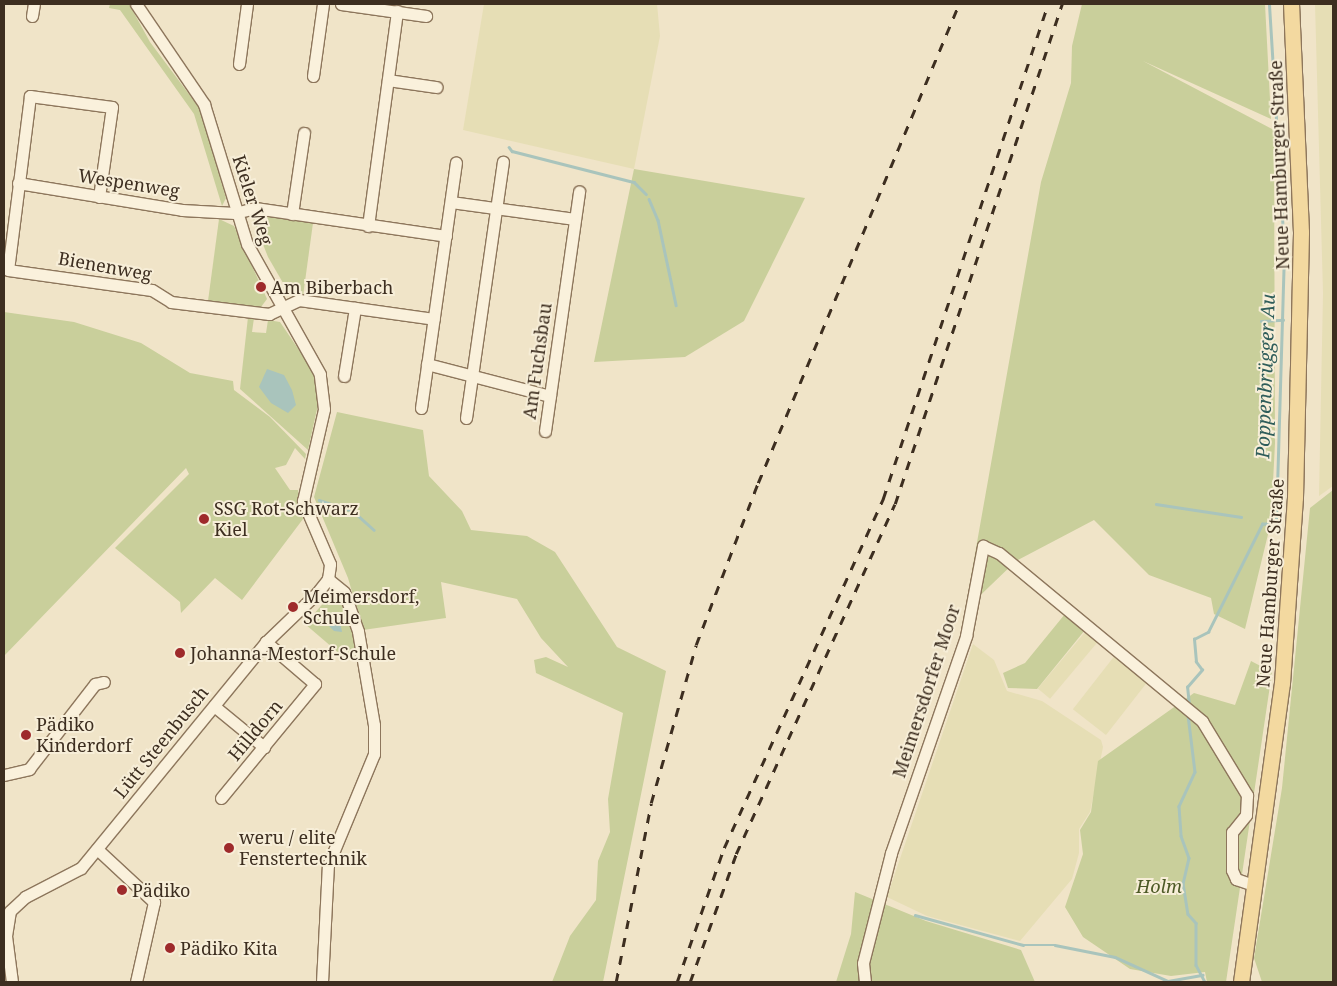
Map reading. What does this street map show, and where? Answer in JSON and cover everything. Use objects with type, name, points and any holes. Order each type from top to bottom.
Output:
[{"type":"main road","name":"Neue Hamburger Straße","points":[[1241,982],[1256,886],[1282,683],[1300,382],[1301,232],[1291,4]]},
{"type":"street","points":[[32,16],[34,4]]},
{"type":"street","name":"Kieler Weg","points":[[136,4],[204,104],[234,212],[280,307],[320,374],[324,396],[303,501],[330,564],[328,578]]},
{"type":"street","points":[[240,64],[248,4]]},
{"type":"street","points":[[313,76],[323,4]]},
{"type":"street","points":[[341,4],[426,16]]},
{"type":"street","points":[[368,226],[397,11]]},
{"type":"street","points":[[388,80],[436,87]]},
{"type":"street","points":[[18,183],[30,96],[112,107],[99,197]]},
{"type":"street","points":[[292,214],[304,133]]},
{"type":"street","points":[[421,408],[456,162]]},
{"type":"street","points":[[466,418],[503,162]]},
{"type":"street","name":"Wespenweg","points":[[18,183],[99,197],[234,212]]},
{"type":"street","name":"Bienenweg","points":[[18,183],[8,270],[152,290],[171,302],[269,314],[280,307],[299,300],[434,319]]},
{"type":"street","name":"Am Fuchsbau","points":[[545,432],[579,191]]},
{"type":"street","points":[[451,202],[575,219]]},
{"type":"street","points":[[234,212],[255,208],[446,236]]},
{"type":"street","points":[[344,376],[355,308]]},
{"type":"street","points":[[427,364],[472,373],[550,396]]},
{"type":"street","name":"Meimersdorfer Moor","points":[[865,982],[864,963],[891,853],[966,636],[983,546],[999,553],[1188,708],[1218,741],[1247,795],[1246,815],[1232,832],[1232,870],[1236,879],[1256,886]]},
{"type":"street","points":[[322,982],[328,865],[374,754],[374,725],[358,632],[344,592],[328,578]]},
{"type":"street","name":"Lütt Steenbusch","points":[[7,909],[25,897],[72,876],[97,849],[266,642],[328,578]]},
{"type":"street","name":"Hilldorn","points":[[222,798],[315,684],[266,642]]},
{"type":"street","points":[[4,775],[29,769],[95,684],[104,682]]},
{"type":"street","points":[[214,706],[264,747]]},
{"type":"street","points":[[97,849],[154,902],[136,982]]},
{"type":"street","points":[[7,909],[6,936],[12,982]]},
{"type":"shaded area","points":[[484,4],[657,4],[660,36],[634,169],[463,130]]},
{"type":"shaded area","points":[[1315,4],[1333,4],[1333,486],[1319,496],[1323,293]]},
{"type":"shaded area","points":[[1086,631],[1098,641],[1050,699],[1038,688]]},
{"type":"shaded area","points":[[973,644],[994,660],[1007,691],[1042,701],[1101,740],[1103,747],[1090,812],[1079,829],[1079,853],[1072,879],[1020,941],[927,916],[887,897]]},
{"type":"shaded area","points":[[1116,654],[1149,680],[1106,735],[1073,709]]},
{"type":"green space","points":[[110,4],[129,4],[150,42],[200,109],[226,198],[222,206],[194,114],[120,10],[109,8]]},
{"type":"green space","points":[[1082,4],[1265,4],[1271,119],[1143,61],[1274,130],[1275,443],[1271,522],[1245,629],[1214,614],[1211,598],[1149,575],[1094,520],[1016,561],[965,610],[1041,182],[1071,83],[1072,46]]},
{"type":"green space","points":[[634,169],[805,198],[744,321],[685,357],[594,362]]},
{"type":"green space","points":[[255,212],[313,223],[303,296],[290,295],[268,257],[253,219]]},
{"type":"green space","points":[[219,219],[234,226],[267,299],[261,307],[208,301]]},
{"type":"green space","points":[[4,312],[74,322],[141,343],[190,373],[233,381],[234,390],[270,417],[306,454],[305,459],[295,448],[286,465],[275,468],[290,490],[298,490],[303,519],[242,600],[215,578],[181,613],[180,602],[115,548],[189,474],[186,468],[4,656]]},
{"type":"green space","points":[[248,317],[254,318],[252,332],[266,333],[268,320],[280,322],[316,375],[321,391],[308,450],[240,389]]},
{"type":"green space","points":[[337,412],[423,430],[429,476],[462,511],[471,530],[527,536],[555,552],[617,647],[666,671],[603,982],[552,982],[570,936],[596,900],[598,861],[610,832],[608,799],[623,713],[536,673],[534,660],[546,657],[568,667],[541,638],[517,599],[441,582],[446,618],[363,630],[348,578],[314,497]]},
{"type":"green space","points":[[1333,490],[1333,982],[1262,982],[1254,958],[1282,788],[1310,508]]},
{"type":"green space","points":[[342,597],[358,652],[340,654],[305,624],[327,599]]},
{"type":"green space","points":[[1065,614],[1085,630],[1037,689],[1008,688],[1003,673],[1025,663]]},
{"type":"green space","name":"Holm","points":[[1251,661],[1272,672],[1226,982],[1207,982],[1205,972],[1171,976],[1130,969],[1083,937],[1065,907],[1083,854],[1080,830],[1091,812],[1098,761],[1194,693],[1235,705]]},
{"type":"green space","points":[[855,892],[926,921],[1021,950],[1035,982],[836,982],[851,934]]},
{"type":"water","points":[[267,369],[284,375],[292,390],[296,405],[288,413],[271,403],[259,387]]},
{"type":"water","points":[[329,612],[339,617],[342,632],[334,631],[325,622]]},
{"type":"waterway","name":"Poppenbrügger Au","points":[[1189,705],[1187,687],[1202,670],[1196,662],[1194,639],[1208,632],[1262,524],[1276,522],[1284,250],[1269,4]]},
{"type":"waterway","points":[[509,147],[512,151],[634,182],[646,194]]},
{"type":"waterway","points":[[649,199],[658,220],[676,305]]},
{"type":"waterway","points":[[1261,321],[1283,320]]},
{"type":"waterway","points":[[319,500],[353,511],[374,530]]},
{"type":"waterway","points":[[1156,504],[1241,517]]},
{"type":"waterway","name":"Poppenbrügger Au","points":[[1188,715],[1195,772],[1179,806],[1181,836],[1189,858],[1183,883],[1188,914],[1196,923],[1196,965],[1205,982]]},
{"type":"waterway","points":[[915,915],[1023,945],[1055,945],[1115,957],[1168,981],[1202,975]]},
{"type":"railway","points":[[616,982],[651,803],[696,645],[758,483],[959,4]]},
{"type":"railway","points":[[677,982],[724,848],[883,499],[1048,4]]},
{"type":"railway","points":[[690,982],[736,854],[895,504],[1062,4]]},
{"type":"place","name":"Am Biberbach","points":[[261,287]]},
{"type":"place","name":"SSG Rot-Schwarz Kiel","points":[[204,519]]},
{"type":"place","name":"Meimersdorf, Schule","points":[[293,607]]},
{"type":"place","name":"Johanna-Mestorf-Schule","points":[[180,653]]},
{"type":"place","name":"Pädiko Kinderdorf","points":[[26,735]]},
{"type":"place","name":"weru / elite Fenstertechnik","points":[[229,848]]},
{"type":"place","name":"Pädiko","points":[[122,890]]},
{"type":"place","name":"Pädiko Kita","points":[[170,948]]}]
